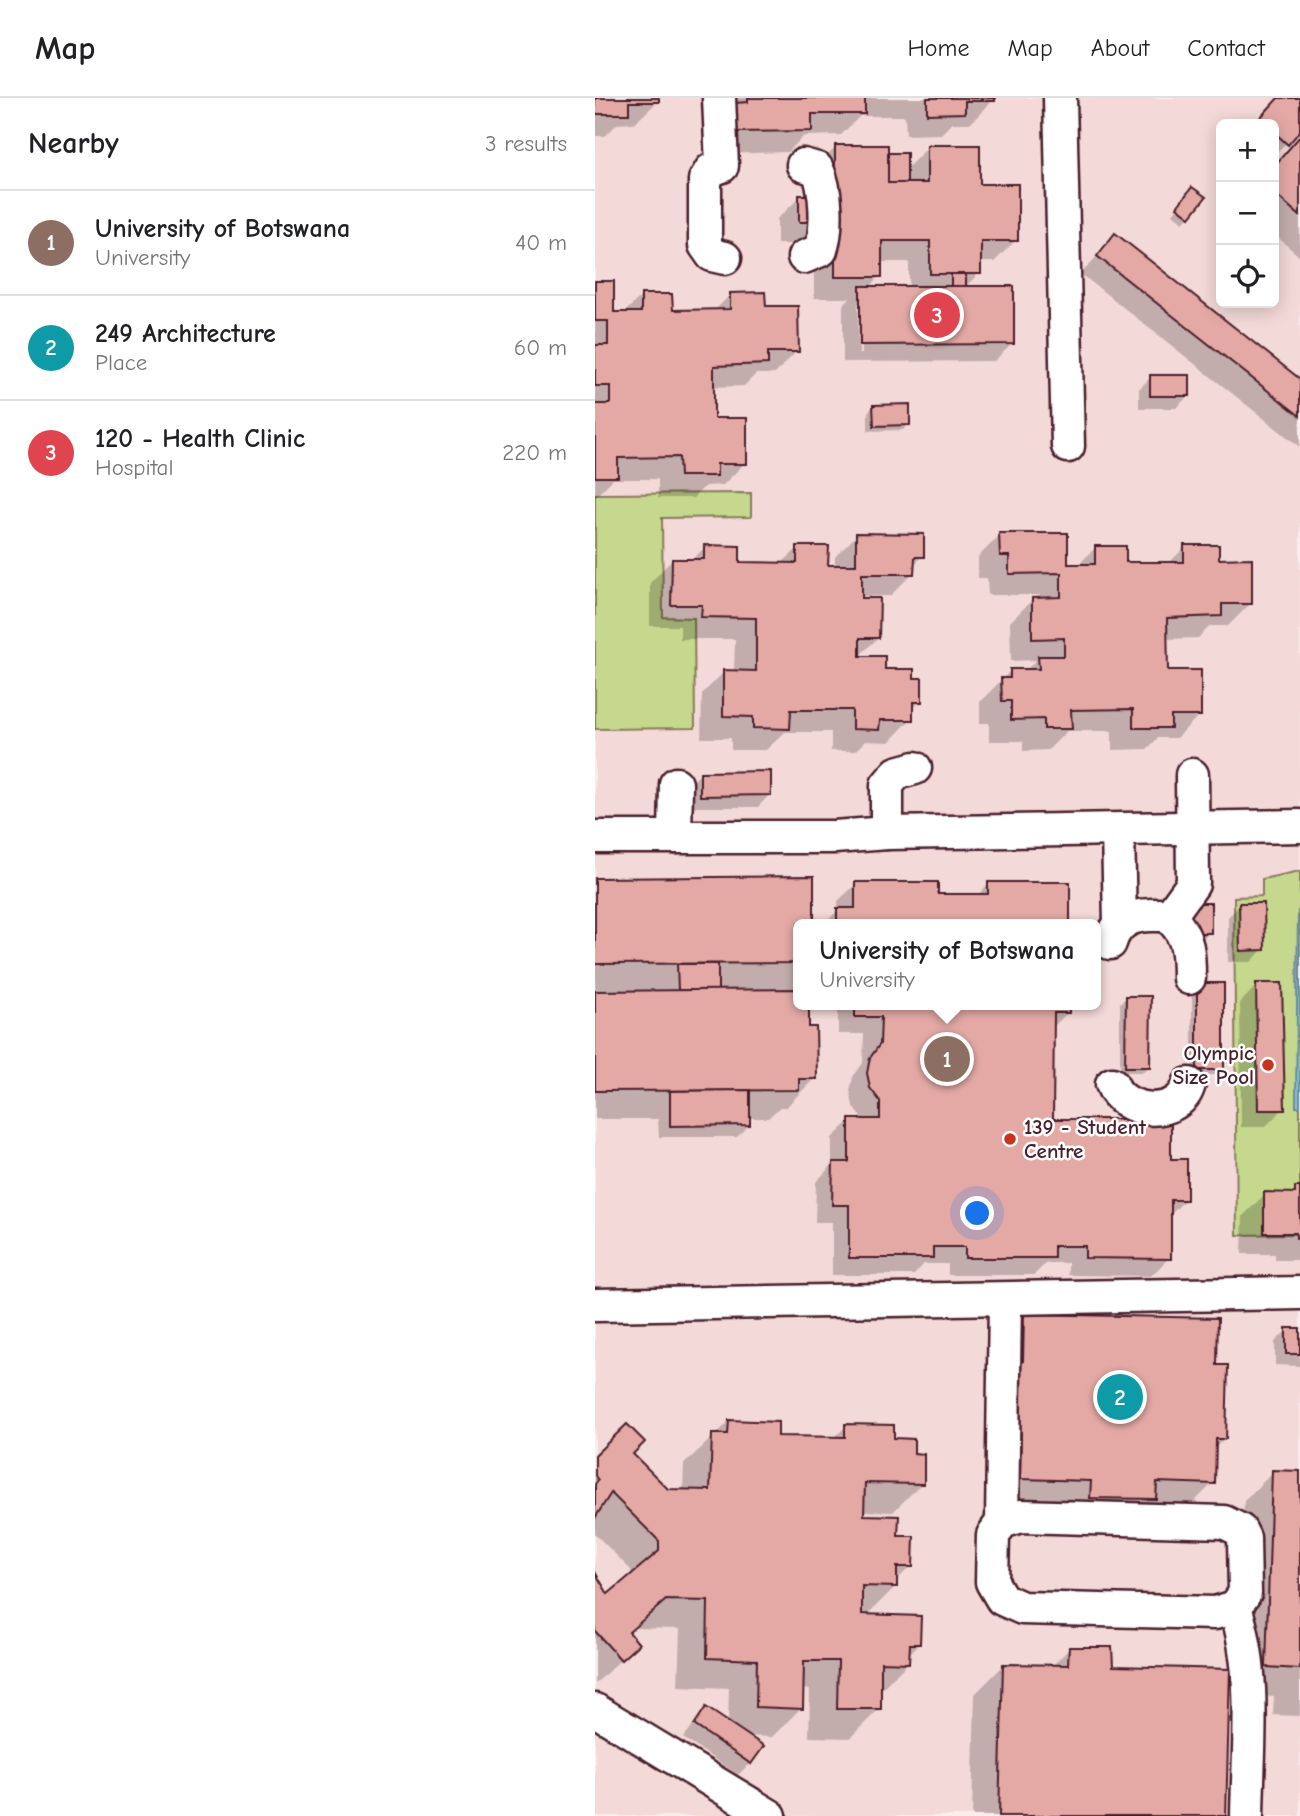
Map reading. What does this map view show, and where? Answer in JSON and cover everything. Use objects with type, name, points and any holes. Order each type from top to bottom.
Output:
[{"type":"lane","points":[[719,98],[722,166],[711,170],[705,180],[705,245],[712,255],[725,258]]},
{"type":"lane","points":[[1061,98],[1068,446]]},
{"type":"lane","points":[[803,165],[817,169],[824,182],[824,238],[821,250],[804,257]]},
{"type":"lane","points":[[887,833],[887,785],[897,773],[915,768]]},
{"type":"lane","points":[[1169,917],[1193,884],[1192,775]]},
{"type":"lane","points":[[675,837],[676,785]]},
{"type":"lane","points":[[595,837],[834,836],[1300,826]]},
{"type":"lane","points":[[1118,830],[1115,934],[1136,915],[1166,915],[1185,940],[1189,951],[1189,978]]},
{"type":"lane","points":[[1112,1084],[1119,1098],[1126,1103],[1136,1107],[1169,1107],[1186,1094],[1189,1084]]},
{"type":"lane","points":[[595,1305],[1300,1293]]},
{"type":"lane","points":[[1002,1522],[1021,1516],[1224,1522],[1240,1530],[1245,1548],[1245,1593],[1235,1607],[1215,1613],[1022,1608],[1002,1599],[992,1582],[993,1535],[1002,1522],[1005,1299]]},
{"type":"lane","points":[[1235,1607],[1245,1635],[1249,1669],[1247,1816]]},
{"type":"lane","points":[[595,1710],[770,1816]]},
{"type":"shaded area","points":[[595,98],[1300,98],[1300,1816],[595,1816]]},
{"type":"green space","points":[[751,493],[751,517],[662,518],[663,617],[694,618],[695,728],[595,729],[595,494]]},
{"type":"green space","name":"Olympic Size Pool","points":[[1300,871],[1300,1234],[1237,1235],[1234,897],[1262,896],[1262,879]]},
{"type":"water","points":[[1298,911],[1300,1107],[1296,1107]]},
{"type":"building","points":[[595,98],[659,98],[659,102],[629,102],[629,114],[595,114]]},
{"type":"building","points":[[748,98],[865,98],[865,114],[812,114],[812,131],[736,132],[735,103],[748,102]]},
{"type":"building","points":[[927,98],[995,98],[995,101],[965,101],[965,113],[927,114]]},
{"type":"building","points":[[1278,98],[1300,98],[1300,131],[1288,145],[1279,137],[1279,119],[1259,119]]},
{"type":"building","points":[[1300,136],[1300,216],[1279,197],[1279,160]]},
{"type":"building","points":[[835,145],[888,145],[888,183],[927,183],[927,145],[980,145],[980,184],[1018,184],[1018,241],[981,241],[981,274],[930,274],[930,241],[882,241],[882,277],[835,277],[835,222],[799,222],[799,195],[835,195]]},
{"type":"building","points":[[888,153],[907,153],[907,183],[888,183]]},
{"type":"building","points":[[1192,187],[1206,197],[1190,217],[1177,207]]},
{"type":"building","points":[[1115,233],[1300,379],[1300,416],[1097,256]]},
{"type":"building","points":[[951,274],[966,274],[966,286],[951,286]]},
{"type":"building","points":[[595,281],[614,281],[614,312],[641,312],[641,294],[672,294],[673,310],[730,309],[730,293],[765,292],[766,306],[798,306],[799,352],[768,352],[768,364],[714,366],[714,418],[747,418],[747,464],[717,464],[717,476],[680,476],[679,457],[618,458],[618,477],[595,477],[595,404],[610,404],[610,386],[595,386],[595,345],[608,345],[608,321],[595,321]]},
{"type":"building","points":[[860,286],[1014,286],[1014,344],[860,345]]},
{"type":"building","points":[[1150,375],[1190,375],[1190,396],[1150,396]]},
{"type":"building","points":[[910,404],[910,425],[874,426],[873,405]]},
{"type":"building","points":[[856,533],[924,534],[924,557],[915,557],[914,574],[862,574],[862,598],[880,598],[879,638],[860,638],[860,656],[885,656],[885,669],[914,669],[914,678],[922,678],[922,702],[913,702],[913,720],[880,720],[879,730],[852,729],[852,710],[791,710],[790,729],[753,728],[753,717],[723,716],[723,670],[756,671],[756,618],[701,617],[702,605],[671,605],[672,559],[704,559],[704,545],[740,546],[740,562],[797,563],[797,546],[829,546],[828,565],[856,565]]},
{"type":"building","points":[[999,533],[1068,533],[1068,564],[1095,564],[1095,546],[1126,546],[1126,562],[1184,562],[1184,545],[1219,545],[1219,559],[1252,558],[1252,604],[1222,604],[1222,616],[1167,618],[1168,670],[1201,670],[1201,716],[1171,716],[1171,728],[1133,728],[1133,709],[1071,710],[1072,729],[1044,729],[1044,719],[1011,720],[1011,701],[1002,701],[1001,678],[1010,678],[1010,669],[1039,669],[1038,656],[1064,656],[1064,638],[1032,639],[1032,598],[1061,597],[1061,573],[1009,574],[1009,556],[1000,556]]},
{"type":"building","points":[[771,771],[771,795],[700,796],[700,772]]},
{"type":"building","points":[[814,876],[814,919],[793,919],[793,963],[595,964],[595,878]]},
{"type":"building","points":[[855,882],[938,882],[938,894],[988,894],[988,882],[1070,882],[1070,919],[837,919],[837,908],[855,908]]},
{"type":"building","points":[[1186,903],[1211,903],[1211,933],[1186,933]]},
{"type":"building","points":[[1239,903],[1264,903],[1265,950],[1240,951]]},
{"type":"building","points":[[677,964],[718,964],[718,990],[678,990]]},
{"type":"building","points":[[1197,983],[1224,983],[1224,1070],[1197,1070]]},
{"type":"building","points":[[1256,983],[1282,983],[1285,1110],[1258,1110]]},
{"type":"building","points":[[793,989],[793,1010],[809,1010],[809,1027],[816,1027],[817,1079],[799,1079],[799,1090],[595,1091],[595,991]]},
{"type":"building","points":[[1126,996],[1151,996],[1150,1067],[1125,1067]]},
{"type":"building","name":"139 - Student Centre","points":[[855,1010],[1069,1010],[1069,1013],[1054,1013],[1053,1119],[1171,1119],[1171,1159],[1187,1159],[1187,1200],[1171,1200],[1171,1259],[1085,1258],[1085,1246],[1054,1246],[1054,1258],[965,1258],[965,1247],[933,1247],[933,1258],[849,1258],[849,1205],[832,1205],[833,1162],[849,1162],[849,1119],[880,1119],[880,1101],[870,1088],[867,1073],[870,1058],[880,1044],[881,1017],[855,1017]]},
{"type":"building","points":[[750,1090],[750,1125],[670,1126],[670,1091]]},
{"type":"building","points":[[1295,1187],[1300,1187],[1300,1238],[1296,1238],[1296,1233],[1264,1233],[1264,1192],[1295,1193]]},
{"type":"building","points":[[1024,1314],[1218,1318],[1217,1365],[1228,1365],[1226,1439],[1216,1439],[1215,1484],[1157,1482],[1156,1499],[1090,1498],[1091,1481],[1020,1479],[1021,1430],[1013,1429],[1014,1361],[1023,1361]]},
{"type":"building","points":[[1286,1328],[1300,1328],[1300,1354],[1286,1354]]},
{"type":"building","points":[[729,1420],[778,1422],[778,1436],[845,1437],[845,1424],[894,1425],[894,1438],[914,1439],[914,1453],[924,1454],[924,1484],[865,1483],[864,1515],[899,1516],[898,1536],[914,1536],[913,1567],[897,1567],[897,1587],[862,1586],[862,1614],[921,1616],[920,1644],[910,1644],[909,1663],[881,1662],[881,1709],[837,1709],[838,1661],[804,1661],[803,1709],[756,1707],[757,1660],[707,1658],[708,1601],[666,1600],[629,1632],[639,1644],[621,1660],[595,1631],[595,1572],[608,1594],[659,1551],[659,1541],[611,1493],[595,1518],[595,1484],[598,1480],[595,1476],[595,1455],[627,1424],[645,1442],[633,1454],[668,1489],[710,1490],[712,1434],[728,1434]]},
{"type":"building","points":[[1272,1470],[1300,1471],[1300,1669],[1266,1667]]},
{"type":"building","points":[[1069,1647],[1112,1647],[1113,1666],[1230,1669],[1226,1816],[999,1816],[1003,1664],[1068,1665]]},
{"type":"building","points":[[706,1707],[764,1746],[751,1764],[694,1725]]},
{"type":"place","name":"120 - Health Clinic","points":[[937,315]]},
{"type":"place","name":"University of Botswana","points":[[947,1059]]},
{"type":"place","name":"Olympic Size Pool","points":[[1268,1065]]},
{"type":"place","name":"139 - Student Centre","points":[[1010,1139]]},
{"type":"place","name":"249 Architecture","points":[[1120,1397]]}]
